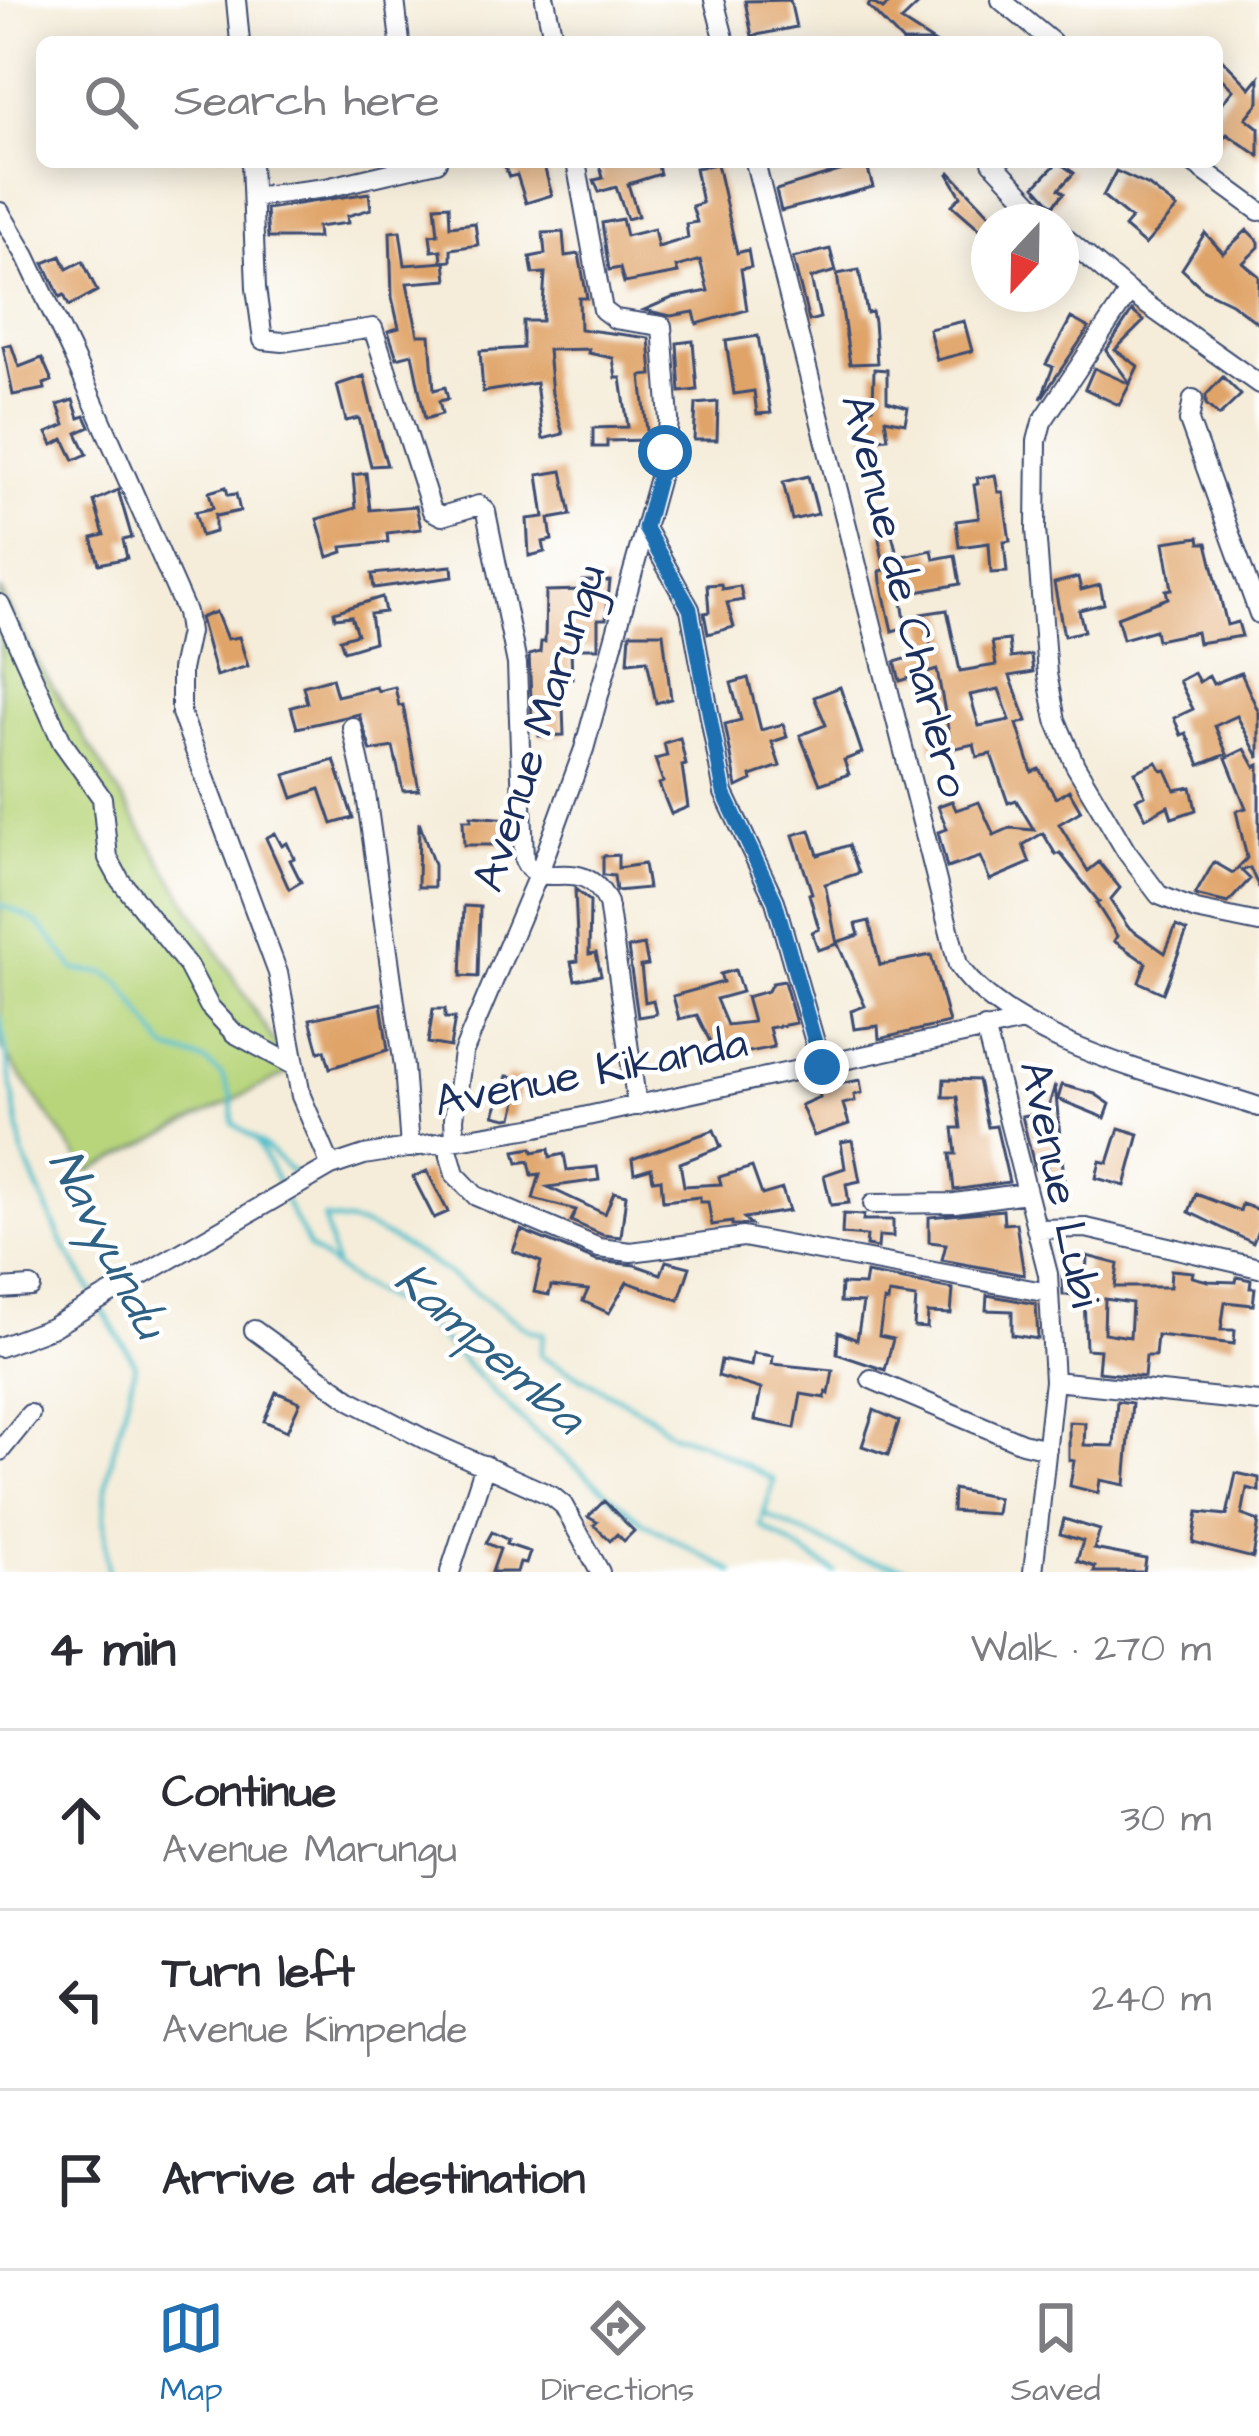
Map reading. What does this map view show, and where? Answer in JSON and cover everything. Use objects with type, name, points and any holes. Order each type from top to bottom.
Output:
[{"type":"street","points":[[236,0],[239,36]]},
{"type":"street","points":[[395,0],[399,36]]},
{"type":"street","points":[[545,0],[553,36]]},
{"type":"street","points":[[715,0],[724,36]]},
{"type":"street","points":[[1001,0],[1045,36]]},
{"type":"street","points":[[251,168],[263,340],[283,342],[373,328],[432,511],[442,517],[479,506],[486,512],[517,664],[524,860],[528,870],[538,874],[585,875],[599,886],[608,903],[637,1106]]},
{"type":"street","points":[[253,197],[326,188],[400,168]]},
{"type":"street","name":"Avenue Marungu","points":[[451,1141],[463,1053],[584,749],[661,473],[669,420],[659,322],[618,320],[603,310],[577,168]]},
{"type":"street","name":"Avenue de Charlero","points":[[757,168],[958,965],[974,986],[1023,1021],[1077,1047],[1259,1107]]},
{"type":"street","points":[[998,168],[1032,204]]},
{"type":"street","points":[[1200,168],[1259,211]]},
{"type":"street","points":[[0,212],[26,256],[186,612],[189,632],[180,678],[181,713],[278,973],[302,1096],[324,1170]]},
{"type":"street","points":[[1079,249],[1129,292],[1259,384]]},
{"type":"street","points":[[1129,292],[1039,430],[1036,529],[1050,694],[1076,764],[1152,888],[1177,904],[1259,923]]},
{"type":"street","points":[[1193,399],[1189,421],[1259,614]]},
{"type":"street","points":[[645,528],[690,609],[724,793],[775,901],[822,1067]]},
{"type":"street","points":[[0,604],[62,742],[102,798],[108,858],[120,880],[188,966],[209,1006],[234,1033],[295,1066]]},
{"type":"street","points":[[352,728],[365,787],[404,1067],[410,1148]]},
{"type":"street","name":"Avenue Kikanda","points":[[0,1348],[52,1328],[324,1170],[364,1155],[637,1106],[1023,1021]]},
{"type":"street","name":"Avenue Lubi","points":[[986,1028],[1049,1293],[1054,1382],[1033,1572]]},
{"type":"street","points":[[451,1141],[455,1174],[476,1196],[599,1248],[631,1252],[743,1237],[1049,1293]]},
{"type":"street","points":[[873,1204],[955,1203],[1026,1193]]},
{"type":"street","points":[[1036,1229],[1086,1228],[1259,1268]]},
{"type":"street","points":[[0,1288],[31,1287]]},
{"type":"street","points":[[254,1330],[352,1401],[560,1502],[600,1572]]},
{"type":"street","points":[[871,1379],[1022,1443],[1047,1449]]},
{"type":"street","points":[[1054,1382],[1259,1402]]},
{"type":"street","points":[[0,1451],[30,1414]]},
{"type":"street","points":[[450,1572],[485,1465]]},
{"type":"green space","points":[[0,589],[31,652],[292,1071],[88,1172],[0,1046]]},
{"type":"building","points":[[790,0],[796,27],[752,36],[745,1]]},
{"type":"building","points":[[892,0],[923,0],[901,21],[925,36],[897,36],[868,6],[871,2],[883,9]]},
{"type":"building","points":[[1223,60],[1250,88],[1259,77],[1259,102],[1246,118],[1259,128],[1259,156],[1227,134],[1223,139],[1223,102],[1233,90],[1223,80]]},
{"type":"building","points":[[505,168],[545,168],[552,195],[526,203],[517,175],[509,177]]},
{"type":"building","points":[[600,168],[658,168],[660,174],[628,184],[638,216],[627,219],[616,187],[599,192],[594,180],[603,178]]},
{"type":"building","points":[[695,168],[718,168],[737,253],[748,250],[751,267],[741,269],[747,310],[697,324],[694,312],[671,316],[644,310],[708,291],[700,260],[676,267],[678,273],[624,283],[620,268],[609,270],[602,223],[622,219],[626,236],[654,229],[658,247],[688,238],[686,224],[697,222],[692,206],[702,203]]},
{"type":"building","points":[[849,168],[867,168],[873,187],[781,211],[776,190]]},
{"type":"building","points":[[1052,168],[1067,168],[1074,173],[1059,189],[1064,193],[1051,204],[1035,186]]},
{"type":"building","points":[[1116,171],[1149,186],[1177,208],[1145,245],[1124,227],[1131,219],[1103,196]]},
{"type":"building","points":[[948,174],[980,204],[971,204],[971,222],[952,205],[961,196]]},
{"type":"building","points":[[369,193],[371,209],[347,216],[348,223],[317,227],[318,238],[268,238],[266,209]]},
{"type":"building","points":[[449,205],[450,226],[475,223],[478,245],[451,249],[451,261],[442,262],[441,250],[432,251],[430,235],[438,234],[435,206]]},
{"type":"building","points":[[1247,230],[1259,242],[1243,263],[1259,276],[1259,324],[1204,290],[1182,269],[1205,233],[1223,253]]},
{"type":"building","points":[[400,231],[405,265],[445,262],[447,280],[407,283],[418,335],[430,335],[434,390],[445,387],[448,399],[439,401],[442,414],[425,419],[412,354],[397,358],[388,331],[399,328],[392,297],[390,232]]},
{"type":"building","points":[[563,232],[565,256],[579,254],[587,298],[579,298],[580,329],[649,338],[652,375],[641,376],[648,440],[607,441],[607,447],[593,447],[593,428],[628,427],[613,358],[588,353],[589,349],[548,350],[552,394],[563,434],[543,439],[536,383],[483,392],[480,351],[523,348],[523,321],[542,321],[545,273],[533,274],[530,257],[545,254],[543,233]]},
{"type":"building","points":[[830,249],[836,271],[811,278],[820,318],[809,321],[793,258]]},
{"type":"building","points":[[61,256],[67,269],[83,261],[97,291],[69,306],[44,263]]},
{"type":"building","points":[[859,270],[867,313],[872,312],[874,322],[877,363],[850,364],[837,274]]},
{"type":"building","points":[[1132,311],[1144,321],[1115,350],[1138,366],[1130,383],[1106,351]]},
{"type":"building","points":[[1071,318],[1089,328],[1041,399],[1053,367],[1046,364]]},
{"type":"building","points":[[964,321],[972,351],[937,360],[929,329]]},
{"type":"building","points":[[758,336],[771,413],[757,414],[754,391],[734,394],[726,341]]},
{"type":"building","points":[[693,341],[697,390],[680,392],[677,343]]},
{"type":"building","points":[[11,344],[19,367],[42,358],[52,381],[44,384],[45,389],[13,395],[3,346]]},
{"type":"building","points":[[1094,368],[1130,384],[1119,405],[1085,389]]},
{"type":"building","points":[[874,369],[887,370],[887,401],[908,407],[905,423],[885,419],[888,438],[867,440],[863,409],[873,407]]},
{"type":"building","points":[[364,376],[387,465],[371,466],[359,418],[346,421],[337,385]]},
{"type":"building","points":[[1223,377],[1241,395],[1219,416],[1206,404],[1206,395]]},
{"type":"building","points":[[73,400],[79,418],[85,416],[90,427],[77,433],[87,454],[74,460],[64,439],[53,445],[47,433],[65,425],[58,405]]},
{"type":"building","points":[[718,402],[717,440],[694,440],[696,404]]},
{"type":"building","points":[[562,471],[571,515],[549,519],[552,540],[543,542],[545,552],[529,556],[527,519],[544,517],[538,475]]},
{"type":"building","points":[[366,473],[370,510],[416,506],[421,529],[387,533],[388,542],[342,547],[343,552],[328,557],[317,519],[356,508],[353,475]]},
{"type":"building","points":[[995,475],[998,492],[1003,492],[1010,541],[1004,542],[1007,572],[991,573],[989,543],[959,547],[956,521],[979,518],[974,485],[977,478]]},
{"type":"building","points":[[808,476],[818,514],[792,520],[783,482]]},
{"type":"building","points":[[226,487],[228,495],[236,494],[240,511],[215,513],[215,532],[201,536],[195,512],[213,508],[209,492]]},
{"type":"building","points":[[118,490],[132,538],[123,540],[127,558],[99,564],[92,538],[104,535],[94,501]]},
{"type":"building","points":[[891,531],[898,557],[932,550],[934,559],[955,555],[960,584],[901,595],[906,627],[892,631],[881,582],[880,571],[885,570],[878,534]]},
{"type":"building","points":[[1199,537],[1200,543],[1207,543],[1227,625],[1238,622],[1242,636],[1198,643],[1196,632],[1157,640],[1155,630],[1123,639],[1117,617],[1168,598],[1166,590],[1172,589],[1164,542]]},
{"type":"building","points":[[452,566],[453,577],[374,588],[372,574]]},
{"type":"building","points":[[1078,577],[1081,590],[1100,585],[1104,604],[1079,610],[1084,631],[1064,636],[1054,583]]},
{"type":"building","points":[[583,581],[610,581],[606,619],[598,619],[598,648],[571,648],[572,678],[562,678],[564,735],[539,736],[539,720],[532,719],[529,655],[540,652],[545,642],[546,591],[583,590]]},
{"type":"building","points":[[721,584],[722,589],[740,586],[743,600],[727,603],[734,627],[708,634],[707,585]]},
{"type":"building","points":[[382,597],[385,612],[370,614],[374,642],[344,651],[340,639],[357,634],[351,616],[335,618],[334,612]]},
{"type":"building","points":[[947,610],[960,671],[996,665],[992,642],[1009,640],[1011,658],[1031,655],[1033,672],[1010,676],[1027,721],[1017,724],[1032,772],[1039,769],[1056,798],[1069,790],[1081,811],[1059,824],[1088,871],[1099,862],[1120,888],[1110,900],[1128,927],[1165,953],[1176,926],[1187,931],[1163,993],[1139,982],[1146,963],[1114,941],[1117,936],[1099,902],[1060,853],[1056,855],[1043,833],[1023,845],[1030,863],[990,880],[980,857],[947,868],[938,832],[947,829],[938,806],[952,801],[956,810],[979,802],[994,835],[1010,828],[1034,830],[1016,800],[1008,803],[991,754],[977,757],[974,744],[933,753],[929,737],[949,733],[937,670],[900,681],[895,662],[932,651],[921,614]],"holes":[[[999,689],[1010,720],[979,726],[970,695]]]},
{"type":"building","points":[[216,612],[227,639],[239,637],[248,666],[216,676],[200,618]]},
{"type":"building","points":[[630,633],[663,633],[671,699],[656,703],[647,660],[628,662]]},
{"type":"building","points":[[1194,673],[1199,682],[1209,676],[1213,684],[1241,673],[1259,713],[1259,758],[1237,716],[1215,726],[1227,754],[1200,765],[1174,718],[1193,709],[1179,681]]},
{"type":"building","points":[[332,678],[337,696],[395,687],[399,706],[403,705],[419,790],[403,791],[393,747],[371,751],[359,714],[297,728],[291,707],[307,703],[303,686]]},
{"type":"building","points":[[748,678],[761,730],[783,724],[787,737],[772,742],[780,766],[751,776],[752,780],[737,787],[725,724],[741,720],[731,683]]},
{"type":"building","points":[[840,687],[862,753],[844,760],[849,774],[820,784],[800,735],[826,725],[814,697]]},
{"type":"building","points":[[680,738],[688,807],[671,814],[655,759],[667,756],[664,743]]},
{"type":"building","points":[[1245,749],[1255,767],[1259,765],[1259,888],[1250,868],[1241,870],[1250,879],[1228,903],[1195,895],[1214,862],[1233,873],[1247,858],[1236,811],[1246,808],[1226,758]]},
{"type":"building","points":[[334,760],[353,818],[332,824],[320,789],[293,798],[285,775]]},
{"type":"building","points":[[1157,762],[1175,790],[1191,787],[1196,810],[1172,818],[1168,806],[1146,818],[1136,799],[1145,795],[1135,772]]},
{"type":"building","points":[[471,816],[509,819],[510,845],[464,845],[463,820]]},
{"type":"building","points":[[419,822],[434,865],[434,887],[418,887]]},
{"type":"building","points":[[810,830],[818,855],[849,845],[859,873],[825,884],[837,944],[818,950],[812,932],[819,929],[812,893],[793,835]]},
{"type":"building","points":[[275,833],[282,846],[287,843],[301,882],[289,889],[266,838]]},
{"type":"building","points":[[618,855],[618,868],[644,864],[648,888],[616,891],[614,876],[603,875],[603,856]]},
{"type":"building","points":[[575,889],[590,901],[589,954],[596,953],[601,975],[575,980],[571,962],[578,961]]},
{"type":"building","points":[[464,906],[480,907],[478,977],[461,976]]},
{"type":"building","points":[[869,921],[880,965],[931,955],[949,1023],[879,1039],[878,1026],[854,1029],[851,1011],[865,1006],[837,942],[859,935],[856,924]]},
{"type":"building","points":[[644,945],[648,965],[641,966],[645,1002],[653,1000],[656,1014],[638,1017],[628,948]]},
{"type":"building","points":[[735,970],[742,992],[716,999],[727,1025],[753,1022],[746,997],[784,981],[796,1023],[769,1028],[774,1047],[718,1058],[697,1015],[679,1019],[673,996],[723,982],[720,974]]},
{"type":"building","points":[[381,1003],[388,1050],[330,1068],[325,1050],[319,1052],[310,1019]]},
{"type":"building","points":[[433,1009],[445,1009],[445,1018],[455,1018],[450,1047],[428,1043]]},
{"type":"building","points":[[507,1076],[523,1078],[513,1117],[507,1118],[494,1115]]},
{"type":"building","points":[[944,1079],[978,1080],[988,1127],[996,1126],[1009,1182],[954,1190],[950,1154],[956,1154],[953,1128],[961,1128],[957,1097],[943,1097]]},
{"type":"building","points":[[860,1080],[862,1093],[843,1104],[849,1124],[814,1136],[801,1105],[820,1097],[818,1088]]},
{"type":"building","points":[[1055,1085],[1064,1178],[1049,1180],[1047,1167],[1035,1169],[1022,1116],[1047,1112]]},
{"type":"building","points":[[1062,1085],[1095,1094],[1110,1104],[1105,1118],[1058,1099]]},
{"type":"building","points":[[1119,1128],[1139,1134],[1125,1186],[1096,1178],[1100,1161],[1108,1163]]},
{"type":"building","points":[[714,1130],[721,1147],[680,1163],[684,1186],[721,1184],[719,1177],[752,1167],[762,1195],[782,1189],[789,1211],[744,1218],[751,1225],[712,1225],[708,1202],[700,1202],[700,1197],[663,1201],[661,1179],[653,1180],[651,1168],[634,1173],[632,1159]]},
{"type":"building","points":[[852,1140],[860,1181],[846,1184],[849,1203],[831,1205],[824,1175],[845,1168],[841,1142]]},
{"type":"building","points":[[532,1148],[533,1152],[549,1149],[550,1157],[564,1154],[567,1170],[597,1167],[599,1180],[548,1187],[605,1214],[614,1192],[626,1195],[621,1237],[571,1221],[576,1210],[533,1199],[540,1174],[532,1175],[529,1161],[518,1163],[515,1151]]},
{"type":"building","points":[[427,1171],[448,1212],[434,1218],[413,1177]]},
{"type":"building","points":[[1196,1194],[1240,1211],[1242,1204],[1259,1210],[1253,1243],[1189,1212]]},
{"type":"building","points":[[1003,1210],[1004,1224],[1016,1223],[1024,1275],[942,1260],[946,1244],[929,1242],[929,1217]]},
{"type":"building","points":[[843,1214],[893,1220],[893,1237],[879,1236],[878,1248],[866,1246],[867,1236],[842,1234]]},
{"type":"building","points":[[521,1230],[597,1261],[635,1265],[661,1274],[666,1261],[690,1267],[679,1300],[627,1282],[609,1313],[583,1301],[588,1290],[551,1286],[549,1295],[534,1292],[541,1262],[513,1251]]},
{"type":"building","points":[[1087,1256],[1118,1264],[1115,1287],[1170,1287],[1171,1270],[1193,1272],[1192,1277],[1208,1281],[1251,1280],[1250,1288],[1255,1288],[1253,1305],[1225,1302],[1221,1330],[1235,1330],[1234,1344],[1157,1335],[1155,1356],[1146,1356],[1144,1377],[1098,1372],[1100,1350],[1086,1349],[1084,1295],[1063,1295],[1062,1276],[1086,1277]],"holes":[[[1105,1299],[1132,1303],[1130,1337],[1104,1333]]]},
{"type":"building","points":[[866,1273],[953,1289],[951,1314],[928,1313],[927,1328],[914,1327],[916,1298],[889,1294],[879,1336],[893,1339],[885,1370],[837,1354],[838,1332],[857,1340],[863,1303],[840,1302],[841,1284],[864,1285]]},
{"type":"building","points":[[987,1295],[1036,1304],[1038,1339],[1012,1335],[1012,1311],[986,1310]]},
{"type":"building","points":[[753,1353],[773,1356],[772,1364],[833,1370],[829,1394],[825,1398],[801,1394],[795,1428],[755,1420],[761,1389],[718,1376],[721,1360],[751,1366]]},
{"type":"building","points":[[276,1392],[300,1402],[287,1431],[264,1421]]},
{"type":"building","points":[[1117,1401],[1132,1403],[1125,1485],[1100,1480],[1098,1493],[1070,1486],[1074,1461],[1069,1460],[1069,1422],[1085,1423],[1084,1445],[1114,1446]]},
{"type":"building","points":[[874,1410],[899,1421],[888,1455],[862,1446]]},
{"type":"building","points":[[1236,1473],[1259,1478],[1259,1491],[1247,1488],[1242,1515],[1259,1521],[1253,1558],[1193,1543],[1198,1512],[1227,1515]]},
{"type":"building","points":[[953,1489],[998,1498],[996,1514],[952,1511]]},
{"type":"building","points":[[604,1501],[634,1531],[624,1541],[617,1534],[610,1541],[588,1517]]},
{"type":"building","points":[[1064,1519],[1100,1530],[1094,1549],[1146,1559],[1144,1572],[1094,1572],[1095,1567],[1077,1561],[1083,1541],[1060,1534]]},
{"type":"building","points":[[492,1532],[508,1540],[506,1544],[530,1552],[517,1572],[492,1572],[500,1549],[486,1543]]},
{"type":"waterway","name":"Kampemba","points":[[0,905],[36,922],[75,970],[106,973],[121,983],[166,1049],[205,1061],[222,1075],[232,1097],[233,1123],[256,1140],[280,1186]]},
{"type":"waterway","name":"Navyundu","points":[[0,1016],[23,1154],[62,1242],[93,1294]]},
{"type":"waterway","points":[[260,1142],[300,1179]]},
{"type":"waterway","name":"Kampemba","points":[[286,1202],[309,1247],[354,1282],[402,1307],[433,1331],[532,1430],[644,1523],[733,1572]]},
{"type":"waterway","points":[[335,1264],[324,1218],[365,1226],[390,1238],[529,1330],[544,1333],[540,1355],[649,1415],[672,1434],[701,1442],[774,1480],[764,1514],[856,1557],[925,1572]]},
{"type":"waterway","name":"Navyundu","points":[[99,1304],[135,1363],[107,1479],[108,1572]]},
{"type":"waterway","points":[[764,1514],[761,1526],[835,1572]]},
{"type":"route","points":[[665,452],[645,528],[690,609],[724,793],[775,901],[822,1067]]}]
